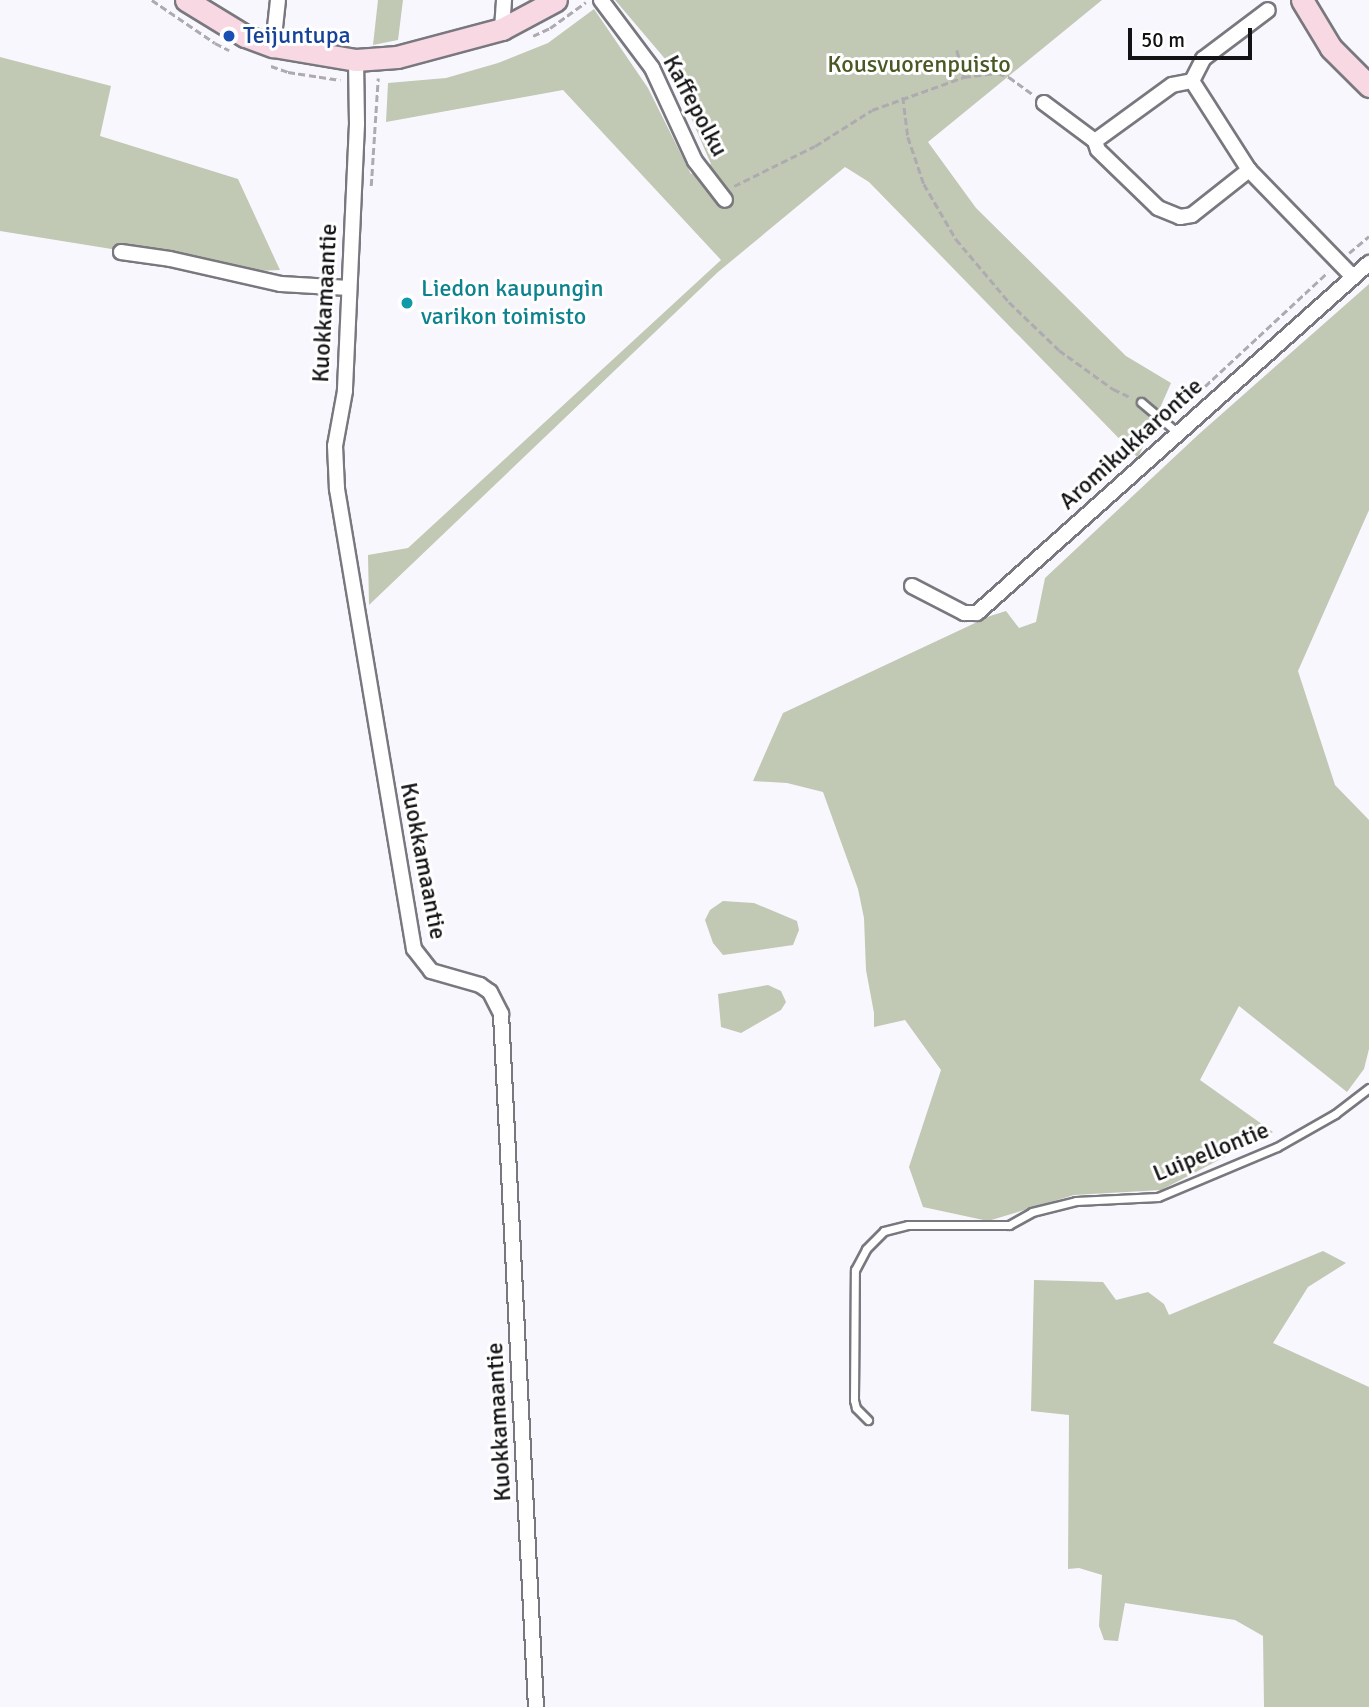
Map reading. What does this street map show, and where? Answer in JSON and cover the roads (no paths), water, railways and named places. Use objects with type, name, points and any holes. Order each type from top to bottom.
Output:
[{"type":"street","points":[[186,0],[245,36],[273,46],[356,60],[397,57],[502,29],[556,0]]},
{"type":"street","points":[[273,46],[278,0]]},
{"type":"street","points":[[502,29],[504,0]]},
{"type":"street","name":"Kaffepolku","points":[[601,0],[652,68],[695,161],[725,200]]},
{"type":"street","points":[[1302,0],[1331,48],[1369,86]]},
{"type":"street","points":[[1192,81],[1203,60],[1268,10]]},
{"type":"street","name":"Kuokkamaantie","points":[[356,60],[357,124],[345,391],[335,446],[337,489],[414,949],[431,971],[448,978],[472,981],[490,992],[503,1025],[536,1707]]},
{"type":"street","points":[[1096,141],[1172,85],[1192,81]]},
{"type":"street","points":[[1192,81],[1249,170],[1353,277]]},
{"type":"street","points":[[1044,103],[1096,141],[1097,150],[1158,208],[1180,217],[1192,215],[1249,170]]},
{"type":"street","points":[[121,252],[170,259],[281,284],[349,288]]},
{"type":"street","name":"Aromikukkarontie","points":[[912,586],[964,612],[977,612],[1369,262]]},
{"type":"lane","points":[[1141,402],[1178,433]]},
{"type":"lane","name":"Luipellontie","points":[[869,1420],[856,1408],[854,1400],[855,1270],[866,1249],[884,1231],[908,1225],[1009,1225],[1032,1212],[1076,1200],[1158,1197],[1277,1147],[1335,1114],[1369,1088]]},
{"type":"place","name":"Teijuntupa","points":[[229,36]]},
{"type":"place","name":"Liedon kaupungin varikon toimisto","points":[[407,303]]},
{"type":"park label","name":"Kousvuorenpuisto","points":[[919,65]]}]
